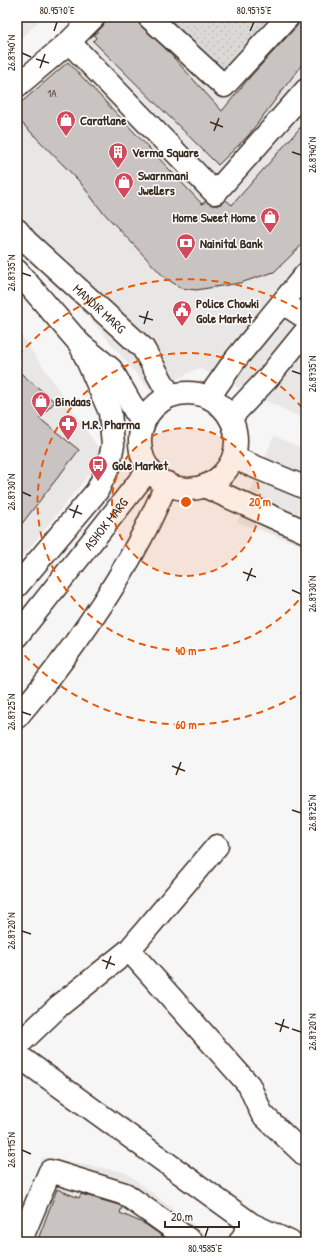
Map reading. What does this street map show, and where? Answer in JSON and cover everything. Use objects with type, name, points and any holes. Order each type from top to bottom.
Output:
[{"type":"street","points":[[17,86],[69,42],[94,17]]},
{"type":"street","points":[[149,17],[224,86],[288,17]]},
{"type":"street","points":[[69,42],[215,193],[306,90]]},
{"type":"street","name":"MANDIR MARG","points":[[17,230],[26,241],[143,348],[170,396]]},
{"type":"street","points":[[17,271],[80,344],[112,368],[143,425]]},
{"type":"street","points":[[209,397],[236,360],[306,274]]},
{"type":"street","points":[[283,303],[306,318]]},
{"type":"street","points":[[231,417],[267,379],[306,331]]},
{"type":"street","points":[[17,586],[97,491],[108,468],[113,445],[110,412],[80,344]]},
{"type":"street","points":[[195,392],[209,397],[221,404],[231,417],[236,430],[237,444],[234,458],[227,470],[216,480],[204,486],[192,489],[179,488],[156,478],[148,469],[141,453],[140,438],[143,425],[149,412],[158,402],[170,396],[195,392]]},
{"type":"street","points":[[234,458],[306,488]]},
{"type":"street","name":"ASHOK MARG","points":[[17,636],[148,469]]},
{"type":"street","points":[[17,717],[49,678],[106,595],[142,536],[167,483]]},
{"type":"street","points":[[204,486],[306,532]]},
{"type":"street","points":[[17,1046],[59,1006],[129,950],[217,846]]},
{"type":"street","points":[[129,950],[249,1086],[262,1114],[306,1156]]},
{"type":"street","points":[[17,1055],[245,1233],[290,1242]]},
{"type":"street","points":[[20,1242],[50,1171],[125,1194],[192,1242]]},
{"type":"shaded area","points":[[17,17],[42,17],[17,44]]},
{"type":"shaded area","points":[[109,17],[306,17],[306,420],[198,368],[152,393],[17,231],[17,97]]},
{"type":"shaded area","points":[[156,17],[281,17],[222,79]]},
{"type":"shaded area","points":[[17,329],[104,456],[17,563]]},
{"type":"shaded area","points":[[274,436],[306,450],[306,547],[237,522]]},
{"type":"shaded area","points":[[43,1157],[125,1172],[216,1242],[17,1242],[17,1217]]},
{"type":"building","points":[[106,17],[136,17],[141,26],[164,47],[222,111],[249,78],[297,26],[300,17],[306,17],[306,59],[248,136],[218,165],[93,41],[96,38],[94,35],[103,26]]},
{"type":"building","points":[[68,62],[202,204],[206,201],[212,205],[218,205],[226,200],[232,205],[306,121],[306,241],[274,272],[240,283],[196,290],[181,288],[164,277],[101,210],[79,181],[17,118],[17,106]]},
{"type":"building","points":[[17,370],[55,402],[39,418],[79,450],[17,530]]},
{"type":"building","points":[[57,1189],[79,1198],[81,1194],[119,1205],[122,1207],[120,1213],[145,1224],[171,1242],[37,1242]]},
{"type":"place","name":"Caratlane","points":[[66,137]]},
{"type":"place","name":"Verma Square","points":[[118,169]]},
{"type":"place","name":"Swarnmani Jwellers","points":[[124,199]]},
{"type":"place","name":"Home Sweet Home","points":[[270,234]]},
{"type":"place","name":"Nainital Bank","points":[[186,260]]},
{"type":"place","name":"Police Chowki Gole Market","points":[[182,327]]},
{"type":"place","name":"Bindaas","points":[[41,418]]},
{"type":"place","name":"M.R. Pharma","points":[[68,441]]},
{"type":"place","name":"Gole Market","points":[[98,482]]}]
